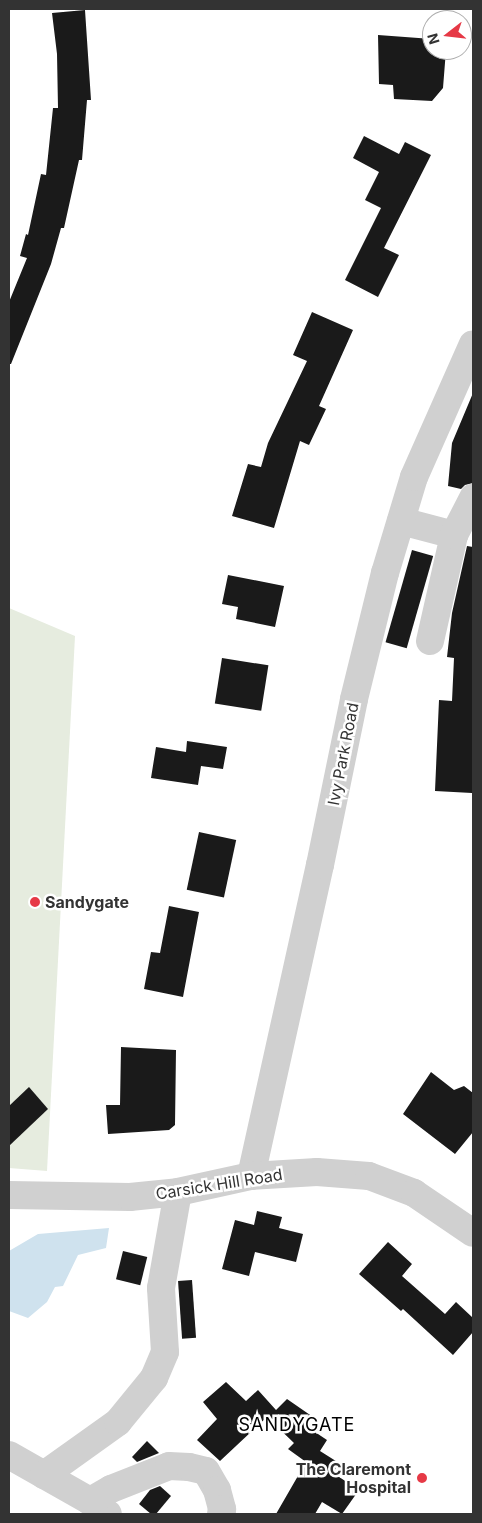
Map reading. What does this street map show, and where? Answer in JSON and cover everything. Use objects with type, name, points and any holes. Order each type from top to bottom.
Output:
[{"type":"street","name":"Ivy Park Road","points":[[251,1176],[320,865],[354,699],[385,573],[414,477],[473,344]]},
{"type":"street","points":[[430,640],[454,535],[473,498]]},
{"type":"street","points":[[401,521],[454,535]]},
{"type":"street","name":"Carsick Hill Road","points":[[9,1195],[130,1197],[178,1192],[251,1176],[317,1172],[369,1176],[414,1193],[473,1233]]},
{"type":"street","points":[[44,1475],[118,1422],[154,1378],[165,1352],[161,1288],[178,1192]]},
{"type":"street","points":[[9,1455],[99,1508],[111,1489],[170,1466],[189,1467],[206,1471],[217,1490],[222,1509],[221,1514]]},
{"type":"shaded area","name":"Sandygate","points":[[9,608],[75,636],[47,1171],[9,1168]]},
{"type":"water","points":[[109,1228],[106,1248],[78,1255],[63,1286],[55,1287],[47,1302],[28,1318],[9,1311],[9,1251],[38,1234]]},
{"type":"building","points":[[85,10],[91,100],[87,100],[82,160],[79,160],[64,228],[61,228],[51,264],[11,364],[9,364],[9,302],[27,258],[20,256],[26,234],[28,235],[41,174],[46,175],[53,108],[58,108],[57,54],[52,13]]},
{"type":"building","points":[[378,35],[422,38],[422,60],[445,60],[443,88],[432,101],[394,99],[393,85],[379,84]]},
{"type":"building","points":[[364,136],[399,154],[405,142],[431,155],[384,248],[399,255],[378,297],[345,280],[381,208],[365,200],[379,172],[353,158]]},
{"type":"building","points":[[312,312],[353,330],[319,406],[326,409],[309,445],[300,441],[274,528],[232,516],[248,464],[261,467],[268,443],[307,361],[293,355]]},
{"type":"building","points":[[473,393],[473,483],[465,485],[461,489],[448,486],[452,443]]},
{"type":"building","points":[[467,546],[473,547],[472,793],[435,791],[439,700],[452,701],[454,658],[447,657],[452,613]]},
{"type":"building","points":[[412,550],[433,556],[407,648],[386,642]]},
{"type":"building","points":[[228,575],[284,586],[275,627],[236,619],[238,607],[222,604]]},
{"type":"building","points":[[222,658],[268,665],[261,711],[215,703]]},
{"type":"building","points":[[187,741],[227,747],[223,769],[201,766],[198,785],[151,778],[156,747],[186,752]]},
{"type":"building","points":[[199,832],[236,840],[224,898],[187,890]]},
{"type":"building","points":[[169,906],[199,912],[183,997],[144,989],[151,952],[160,953]]},
{"type":"building","points":[[121,1047],[176,1050],[175,1125],[169,1130],[108,1134],[106,1105],[120,1105]]},
{"type":"building","points":[[431,1072],[454,1090],[464,1086],[473,1093],[473,1132],[455,1154],[403,1114]]},
{"type":"building","points":[[29,1087],[48,1109],[9,1146],[9,1106]]},
{"type":"building","points":[[257,1211],[282,1217],[279,1228],[303,1234],[296,1262],[255,1252],[249,1276],[222,1269],[235,1220],[254,1225]]},
{"type":"building","points":[[388,1242],[412,1264],[402,1276],[445,1314],[456,1302],[473,1318],[473,1332],[453,1355],[403,1309],[401,1311],[359,1274]]},
{"type":"building","points":[[123,1251],[147,1257],[140,1285],[116,1279]]},
{"type":"building","points":[[192,1280],[196,1338],[182,1339],[178,1281]]},
{"type":"building","points":[[226,1382],[246,1401],[258,1390],[276,1410],[287,1399],[313,1417],[306,1426],[327,1440],[320,1451],[339,1463],[333,1473],[359,1490],[342,1514],[322,1502],[315,1514],[276,1514],[306,1462],[288,1449],[294,1443],[267,1417],[220,1461],[197,1440],[217,1419],[203,1402]]},
{"type":"building","points":[[147,1441],[159,1453],[137,1462],[132,1457]]},
{"type":"building","points":[[160,1486],[171,1496],[156,1514],[151,1514],[139,1504],[150,1490]]},
{"type":"place","name":"Sandygate","points":[[35,902]]},
{"type":"place","name":"The Claremont Hospital","points":[[422,1478]]},
{"type":"district","name":"SANDYGATE","points":[[297,1425]]}]
